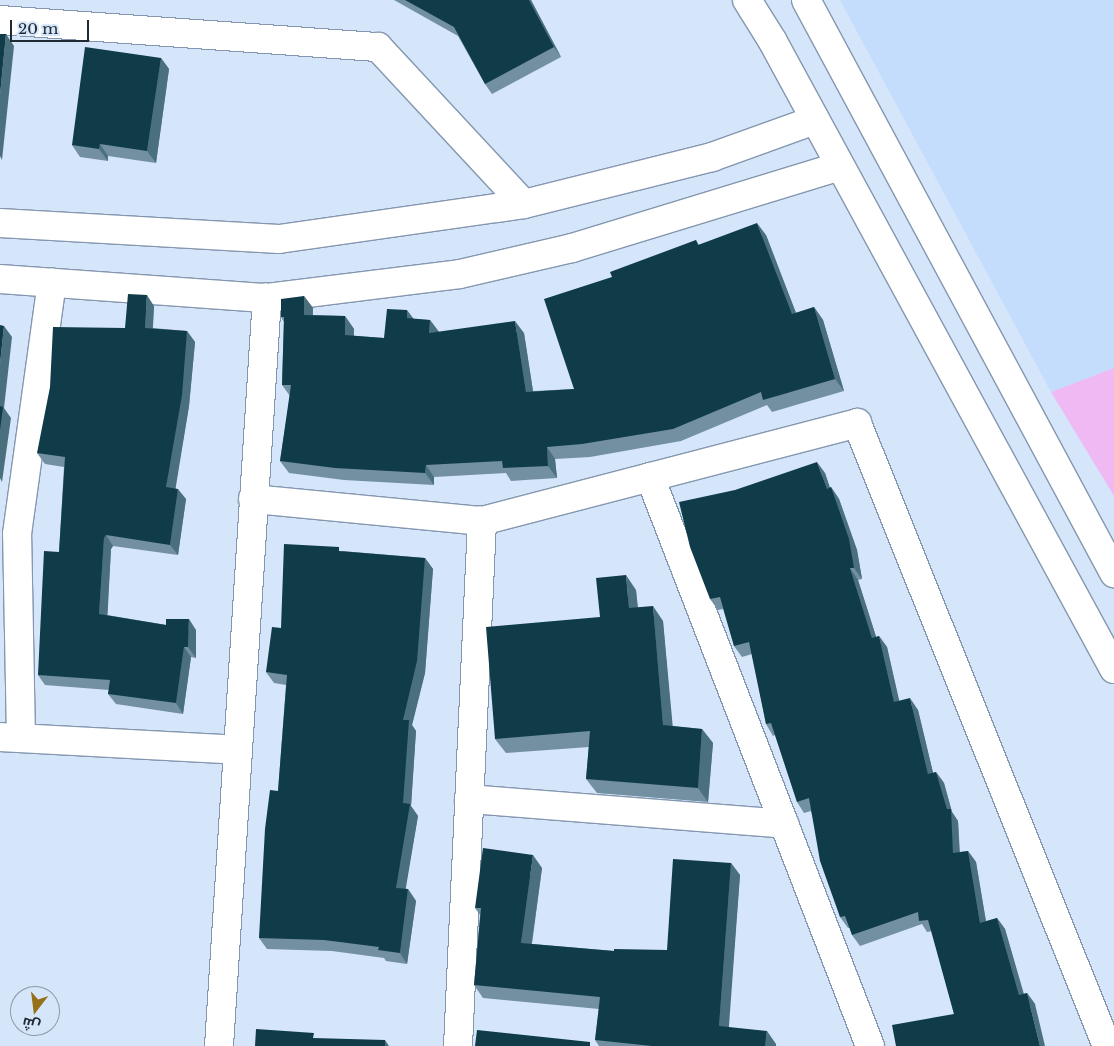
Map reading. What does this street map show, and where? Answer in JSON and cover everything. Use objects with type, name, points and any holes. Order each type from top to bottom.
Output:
[{"type":"street","points":[[747,0],[815,120],[1114,668]]},
{"type":"street","points":[[806,0],[831,42],[993,354],[1114,573]]},
{"type":"street","points":[[0,20],[378,47],[524,204]]},
{"type":"street","points":[[0,223],[280,239],[524,204],[712,157],[815,120]]},
{"type":"street","points":[[0,280],[52,282],[267,298],[460,274],[554,253],[840,166]]},
{"type":"street","points":[[52,282],[9,533],[11,738],[238,750]]},
{"type":"street","points":[[219,1046],[267,298]]},
{"type":"street","points":[[253,499],[482,521],[857,423],[1107,1046]]},
{"type":"street","points":[[650,477],[870,1046]]},
{"type":"street","points":[[458,1046],[482,521]]},
{"type":"street","points":[[469,800],[784,824]]},
{"type":"shaded area","points":[[840,0],[1114,0],[1114,368],[1051,392]]},
{"type":"shaded area","points":[[1114,368],[1114,496],[1051,392]]},
{"type":"building","points":[[405,0],[529,0],[554,47],[485,84],[454,27]]},
{"type":"building","points":[[0,34],[6,34],[0,95]]},
{"type":"building","points":[[85,47],[161,58],[147,151],[100,144],[99,149],[72,145]]},
{"type":"building","points":[[757,223],[792,314],[814,307],[835,379],[763,400],[761,392],[673,429],[582,444],[547,447],[548,466],[503,468],[502,461],[426,465],[425,473],[335,468],[280,461],[291,385],[282,385],[284,317],[281,317],[281,299],[304,296],[304,315],[345,316],[345,335],[384,338],[387,309],[407,310],[407,318],[430,320],[429,333],[515,321],[526,392],[574,389],[544,299],[612,277],[610,272],[696,240],[698,245]]},
{"type":"building","points":[[128,294],[147,295],[145,328],[187,331],[182,395],[166,487],[178,489],[170,545],[106,535],[104,538],[99,614],[166,625],[166,619],[189,619],[188,647],[184,647],[176,703],[108,694],[110,680],[38,675],[44,551],[59,552],[65,457],[37,453],[50,387],[53,327],[125,328]]},
{"type":"building","points":[[0,325],[4,326],[0,364]]},
{"type":"building","points":[[0,406],[3,407],[0,430]]},
{"type":"building","points":[[817,462],[827,489],[831,487],[849,539],[854,568],[850,568],[872,638],[879,636],[894,702],[910,698],[928,774],[936,772],[947,809],[951,809],[953,853],[968,851],[980,923],[997,918],[1019,995],[1027,993],[1040,1046],[896,1046],[892,1025],[954,1014],[928,920],[919,921],[918,912],[852,935],[845,916],[840,917],[820,861],[809,798],[797,802],[771,723],[766,724],[749,642],[734,646],[720,597],[710,599],[690,547],[679,502],[735,490]]},
{"type":"building","points":[[284,544],[339,547],[339,551],[425,558],[417,661],[403,720],[409,720],[403,803],[410,804],[396,888],[408,889],[400,953],[378,950],[379,947],[324,940],[259,938],[265,829],[270,790],[278,791],[287,675],[266,672],[272,627],[281,628]]},
{"type":"building","points":[[626,575],[629,608],[653,606],[663,725],[702,729],[698,788],[586,779],[590,731],[495,739],[486,627],[600,617],[596,578]]},
{"type":"building","points":[[483,848],[533,855],[521,943],[614,951],[614,949],[667,950],[673,859],[731,863],[719,1026],[767,1031],[765,1046],[652,1046],[595,1040],[600,997],[474,985],[481,908],[475,908]]},
{"type":"building","points":[[256,1029],[314,1033],[313,1038],[385,1040],[385,1046],[255,1046]]},
{"type":"building","points":[[477,1030],[590,1042],[590,1046],[475,1046]]}]
